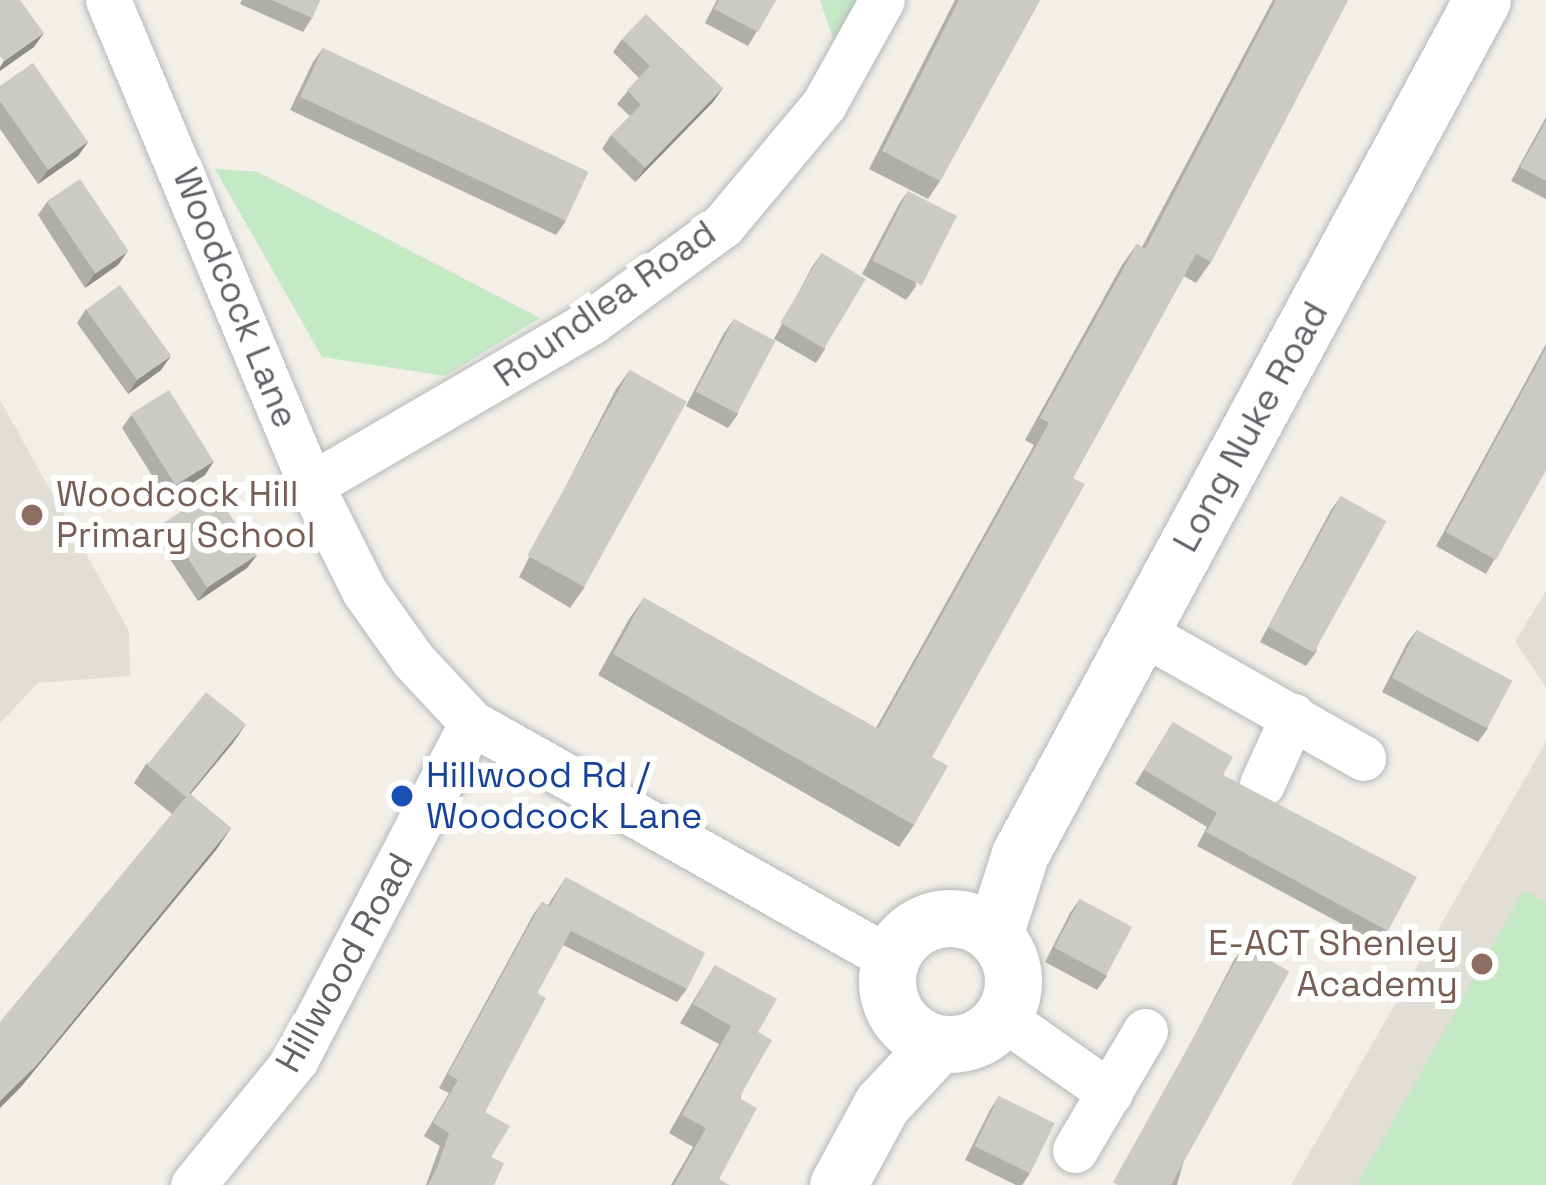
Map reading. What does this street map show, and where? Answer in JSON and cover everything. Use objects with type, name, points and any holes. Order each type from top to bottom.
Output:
[{"type":"street","name":"Woodcock Lane","points":[[108,0],[311,485],[364,591],[472,723],[890,959]]},
{"type":"street","name":"Roundlea Road","points":[[311,485],[591,322],[723,225],[824,104],[882,0]]},
{"type":"street","name":"Long Nuke Road","points":[[890,959],[914,929],[973,926],[1020,854],[1482,0]]},
{"type":"street","points":[[1138,630],[1363,758]]},
{"type":"street","points":[[1262,784],[1293,716]]},
{"type":"street","name":"Hillwood Road","points":[[193,1185],[296,1059],[472,723]]},
{"type":"street","points":[[890,959],[889,998],[918,1029],[979,1037],[1002,1017],[1014,980],[973,926]]},
{"type":"street","points":[[1002,1017],[1110,1093]]},
{"type":"street","points":[[838,1185],[918,1029]]},
{"type":"street","points":[[1076,1150],[1145,1031]]},
{"type":"shaded area","name":"Woodcock Hill Primary School","points":[[0,400],[129,631],[130,676],[38,683],[0,723]]},
{"type":"shaded area","points":[[1546,591],[1546,687],[1515,642]]},
{"type":"shaded area","name":"E-ACT Shenley Academy","points":[[1546,742],[1546,1185],[1291,1185]]},
{"type":"green space","points":[[820,0],[882,0],[843,68]]},
{"type":"green space","points":[[215,169],[258,172],[540,318],[445,376],[322,357]]},
{"type":"green space","points":[[1524,890],[1546,902],[1546,1185],[1357,1185]]},
{"type":"building","points":[[0,0],[20,0],[44,33],[4,61],[0,56]]},
{"type":"building","points":[[272,0],[320,0],[312,18]]},
{"type":"building","points":[[719,0],[776,0],[758,32],[714,9]]},
{"type":"building","points":[[959,0],[1040,0],[940,181],[882,151]]},
{"type":"building","points":[[1276,0],[1348,0],[1211,262],[1196,254],[1073,478],[1085,484],[932,757],[948,766],[914,825],[613,654],[644,598],[878,729],[1049,423],[1040,418],[1137,244],[1145,249]]},
{"type":"building","points":[[646,14],[723,88],[645,168],[611,135],[641,105],[627,90],[650,66],[622,39]]},
{"type":"building","points":[[323,48],[589,172],[566,221],[300,97]]},
{"type":"building","points":[[33,63],[88,142],[48,170],[0,101],[0,86]]},
{"type":"building","points":[[1546,121],[1546,181],[1520,167]]},
{"type":"building","points":[[80,179],[129,251],[95,273],[47,201]]},
{"type":"building","points":[[908,191],[957,216],[922,285],[873,260]]},
{"type":"building","points":[[822,253],[866,279],[824,349],[780,322]]},
{"type":"building","points":[[120,285],[171,355],[137,380],[86,310]]},
{"type":"building","points":[[734,319],[775,341],[737,413],[696,391]]},
{"type":"building","points":[[1546,348],[1546,470],[1496,560],[1446,532]]},
{"type":"building","points":[[630,370],[687,402],[584,587],[527,555]]},
{"type":"building","points":[[169,390],[214,461],[175,485],[131,414]]},
{"type":"building","points":[[214,490],[256,555],[207,588],[165,522]]},
{"type":"building","points":[[1341,496],[1386,521],[1314,652],[1268,627]]},
{"type":"building","points":[[1417,630],[1512,681],[1487,728],[1392,678]]},
{"type":"building","points":[[206,692],[246,724],[186,797],[147,765]]},
{"type":"building","points":[[1173,722],[1233,757],[1223,775],[1417,877],[1388,931],[1206,832],[1217,813],[1144,770]]},
{"type":"building","points":[[189,793],[231,828],[36,1066],[0,1101],[0,1022]]},
{"type":"building","points":[[566,877],[705,953],[687,989],[571,931],[537,993],[546,998],[485,1112],[510,1126],[491,1157],[504,1163],[494,1185],[428,1185],[449,1133],[433,1123],[458,1080],[448,1074],[542,902],[550,906]]},
{"type":"building","points":[[1080,899],[1132,927],[1106,975],[1054,948]]},
{"type":"building","points":[[1244,946],[1289,971],[1171,1185],[1113,1182]]},
{"type":"building","points":[[715,965],[777,999],[758,1032],[772,1040],[739,1098],[757,1108],[719,1179],[729,1185],[674,1185],[706,1128],[682,1115],[731,1026],[693,1004]]},
{"type":"building","points":[[999,1096],[1055,1123],[1030,1174],[974,1146]]},
{"type":"place","name":"Woodcock Hill Primary School","points":[[32,515]]},
{"type":"place","name":"Hillwood Rd / Woodcock Lane","points":[[402,796]]},
{"type":"place","name":"E-ACT Shenley Academy","points":[[1482,964]]}]
